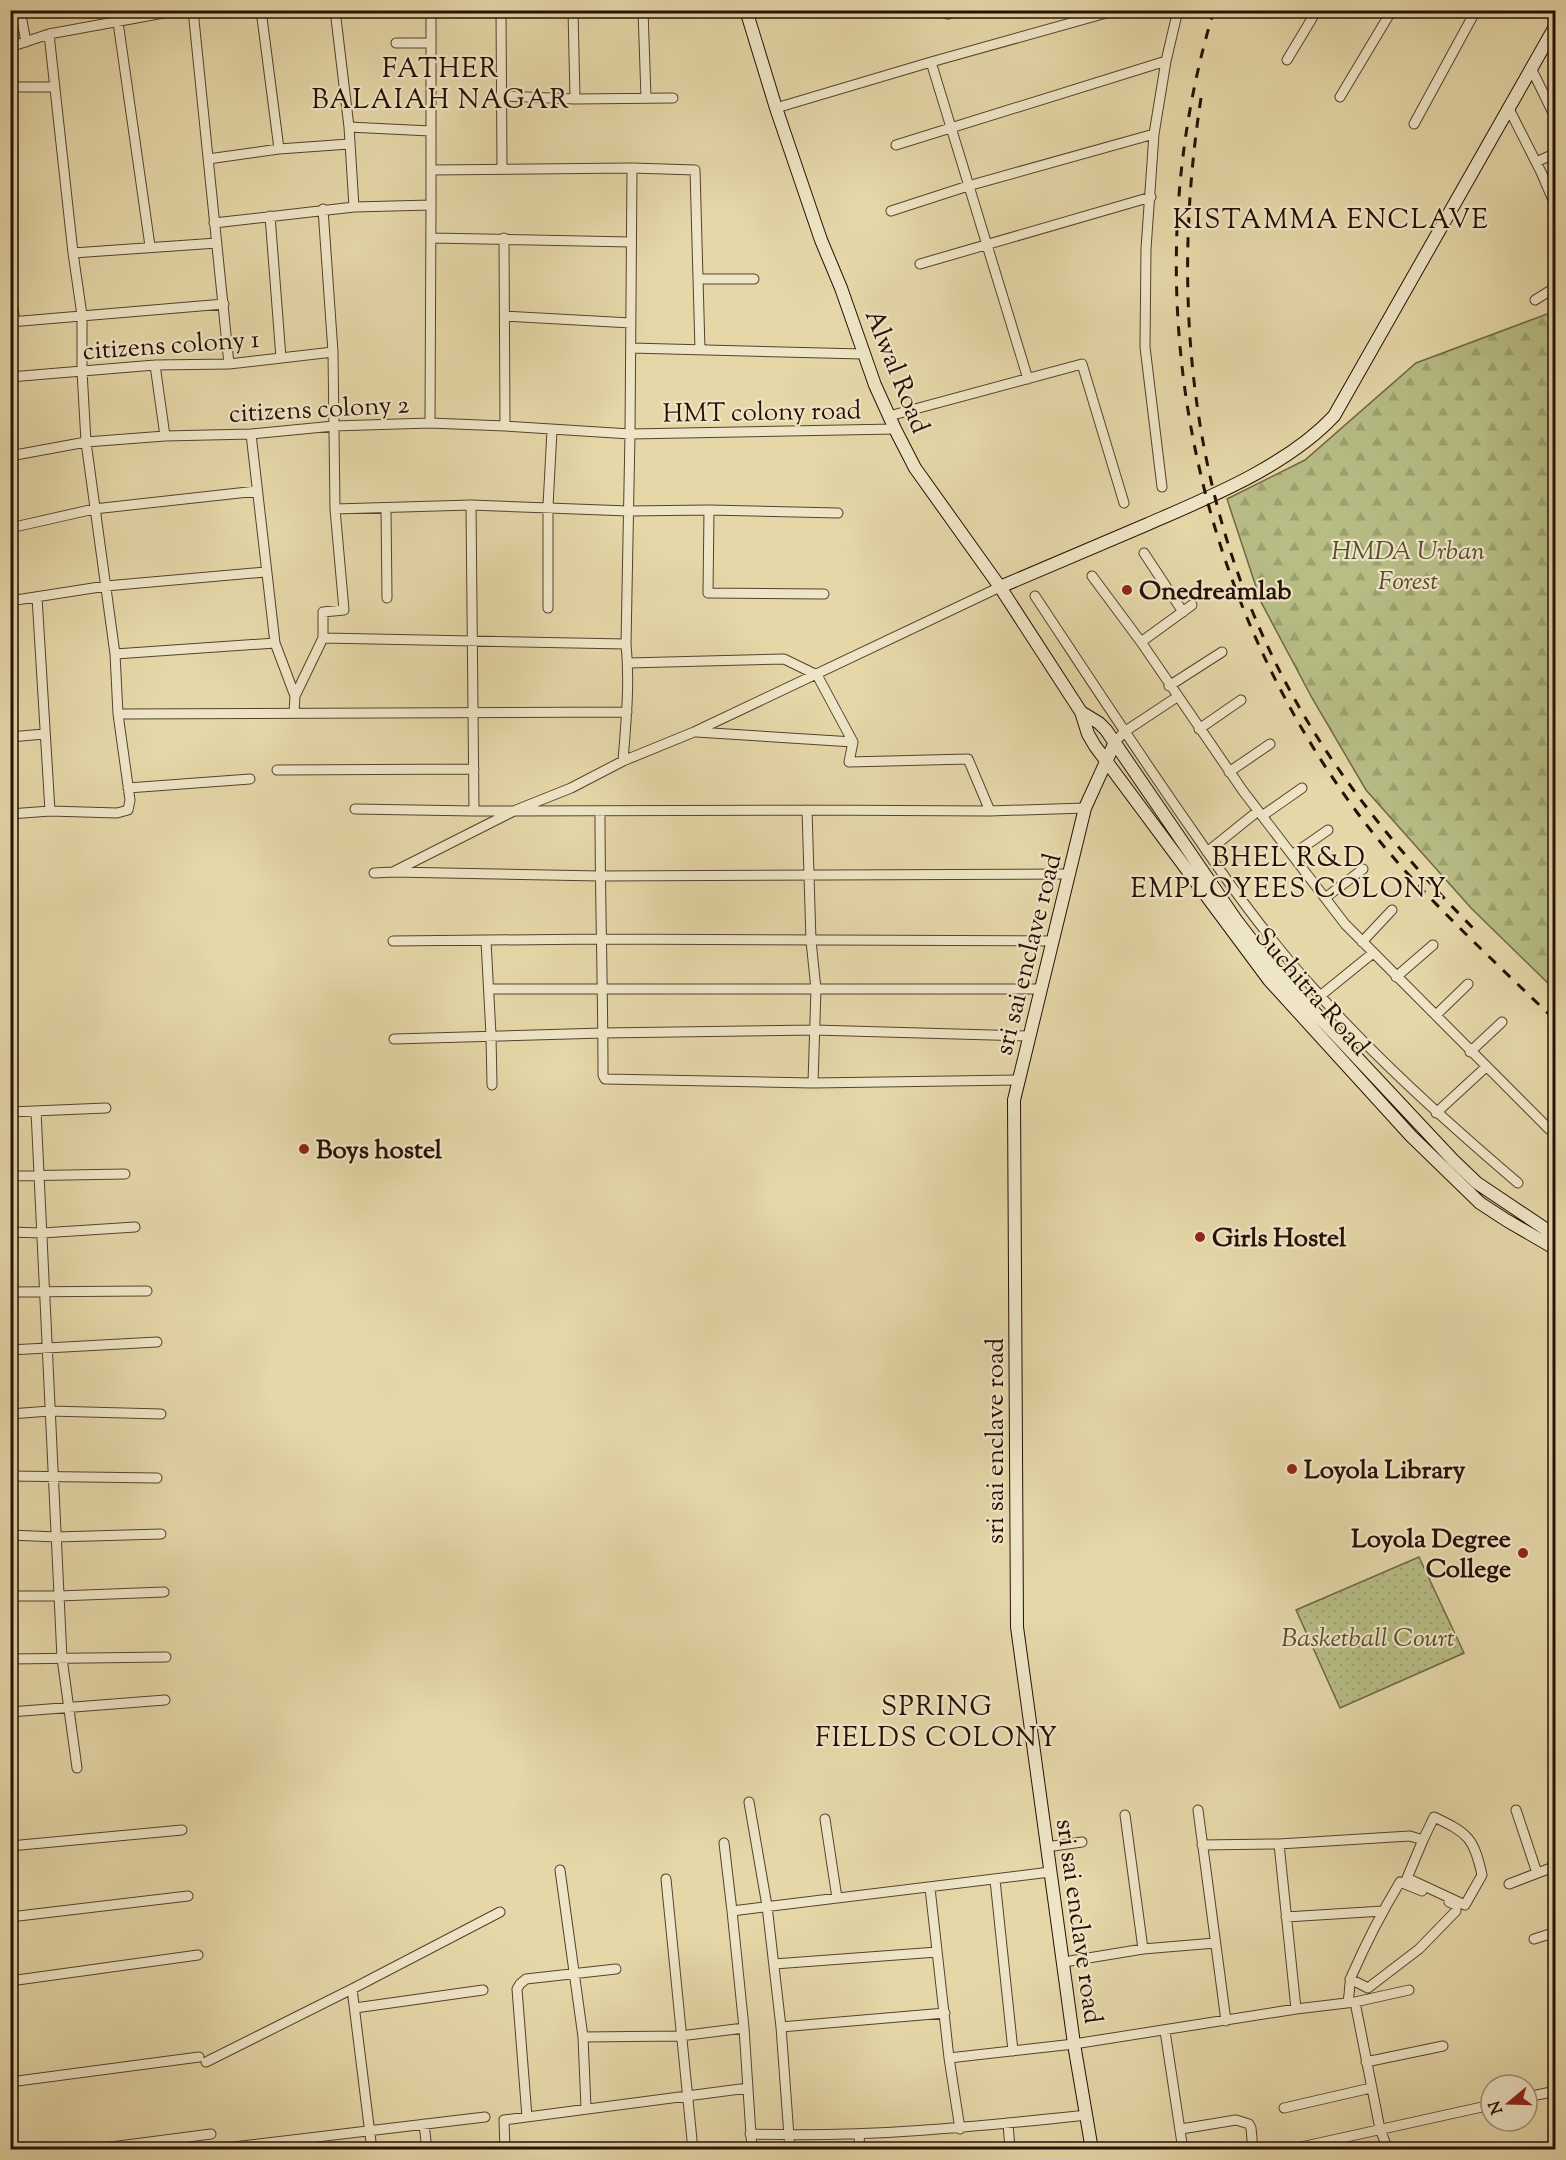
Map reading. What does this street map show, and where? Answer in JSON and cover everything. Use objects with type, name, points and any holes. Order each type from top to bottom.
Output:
[{"type":"street","points":[[20,10],[26,42]]},
{"type":"street","points":[[10,47],[49,34],[180,10]]},
{"type":"street","points":[[193,10],[229,364]]},
{"type":"street","points":[[261,10],[279,149]]},
{"type":"street","points":[[335,10],[349,127],[354,207]]},
{"type":"street","points":[[430,423],[431,10]]},
{"type":"street","points":[[501,10],[502,168]]},
{"type":"street","points":[[573,10],[574,99]]},
{"type":"street","points":[[643,10],[646,98]]},
{"type":"street","name":"Alwal Road","points":[[746,10],[776,108],[821,240],[841,288],[863,354],[895,429],[915,468],[1000,587],[1081,712]]},
{"type":"street","points":[[946,10],[948,14],[960,10]]},
{"type":"street","points":[[776,108],[1117,10]]},
{"type":"street","points":[[1162,486],[1145,347],[1146,249],[1154,134],[1166,61],[1179,10]]},
{"type":"street","points":[[1287,60],[1317,10]]},
{"type":"street","points":[[1340,97],[1392,10]]},
{"type":"street","points":[[1414,124],[1476,10]]},
{"type":"street","points":[[118,22],[150,246]]},
{"type":"street","points":[[393,872],[516,810],[571,788],[623,761],[694,732],[1000,587],[1214,496],[1292,451],[1318,433],[1334,416],[1508,107],[1531,68],[1552,43],[1556,26]]},
{"type":"street","points":[[10,814],[50,811],[117,813],[128,810],[130,800],[118,714],[115,654],[86,442],[81,371],[82,315],[72,253],[49,34]]},
{"type":"street","points":[[396,44],[431,43]]},
{"type":"street","points":[[896,145],[1166,61]]},
{"type":"street","points":[[931,62],[1028,379]]},
{"type":"street","points":[[1531,68],[1556,119]]},
{"type":"street","points":[[10,87],[55,87]]},
{"type":"street","points":[[502,96],[574,99],[673,98]]},
{"type":"street","points":[[1508,107],[1556,207]]},
{"type":"street","points":[[349,127],[430,131]]},
{"type":"street","points":[[891,211],[969,186],[1154,134]]},
{"type":"street","points":[[207,159],[279,149],[349,144]]},
{"type":"street","points":[[1536,162],[1556,153]]},
{"type":"street","points":[[431,170],[502,168],[696,170],[700,350]]},
{"type":"street","points":[[623,761],[628,663],[626,644],[632,168]]},
{"type":"street","points":[[920,264],[1150,197]]},
{"type":"street","points":[[214,223],[323,209],[430,205]]},
{"type":"street","points":[[294,712],[295,696],[323,638],[323,612],[344,610],[335,509],[333,352],[323,209]]},
{"type":"street","points":[[270,216],[281,358]]},
{"type":"street","points":[[431,238],[632,242]]},
{"type":"street","points":[[504,238],[506,426]]},
{"type":"street","points":[[72,253],[216,243]]},
{"type":"street","points":[[698,279],[754,279]]},
{"type":"street","points":[[1535,300],[1556,287]]},
{"type":"street","points":[[10,289],[13,322],[224,304]]},
{"type":"street","points":[[505,316],[631,323]]},
{"type":"street","points":[[631,348],[863,354]]},
{"type":"street","name":"citizens colony 1","points":[[10,377],[155,365],[229,364],[333,352]]},
{"type":"street","points":[[889,416],[1082,364],[1124,503]]},
{"type":"street","points":[[155,365],[165,436]]},
{"type":"street","name":"citizens colony 2","points":[[10,456],[86,442],[165,436],[251,434],[334,426],[430,423],[630,434]]},
{"type":"street","name":"HMT colony road","points":[[630,434],[895,429]]},
{"type":"street","points":[[548,608],[548,506],[552,430]]},
{"type":"street","points":[[251,434],[274,643],[295,696]]},
{"type":"street","points":[[10,528],[94,509],[257,491]]},
{"type":"street","points":[[335,509],[471,505],[548,506],[629,511],[838,513]]},
{"type":"street","points":[[471,505],[474,811]]},
{"type":"street","points":[[386,508],[387,598]]},
{"type":"street","points":[[709,510],[708,592],[824,594]]},
{"type":"street","points":[[1144,553],[1183,612]]},
{"type":"street","points":[[10,601],[106,586],[265,572]]},
{"type":"street","points":[[1092,576],[1141,642],[1229,772],[1345,924],[1549,1129]]},
{"type":"street","points":[[1035,596],[1124,732],[1250,912],[1354,1033],[1436,1113],[1518,1183]]},
{"type":"street","points":[[37,597],[50,811]]},
{"type":"street","points":[[1141,642],[1192,605]]},
{"type":"street","points":[[323,638],[626,644]]},
{"type":"street","points":[[115,654],[274,643]]},
{"type":"street","points":[[1169,686],[1222,652]]},
{"type":"street","points":[[628,663],[784,659],[817,675],[853,742],[849,762],[968,759],[990,811]]},
{"type":"street","points":[[1115,742],[1124,732],[1177,697]]},
{"type":"street","points":[[1199,729],[1241,700]]},
{"type":"street","points":[[118,714],[627,712]]},
{"type":"street","name":"Suchitra Road","points":[[1081,712],[1099,723],[1115,742],[1236,920],[1273,968],[1453,1160],[1477,1183],[1546,1235],[1556,1249]]},
{"type":"street","name":"Suchitra Road","points":[[1081,712],[1088,734],[1105,761],[1276,988],[1457,1183],[1506,1221],[1546,1235]]},
{"type":"street","points":[[694,732],[853,742]]},
{"type":"street","points":[[10,737],[44,734]]},
{"type":"street","name":"sri sai enclave road","points":[[1092,2150],[1074,2044],[1017,1627],[1014,1100],[1085,808],[1115,742]]},
{"type":"street","points":[[1229,772],[1270,744]]},
{"type":"street","points":[[277,770],[474,769]]},
{"type":"street","points":[[128,788],[250,779]]},
{"type":"street","points":[[1207,852],[1260,814],[1302,788]]},
{"type":"street","points":[[356,809],[990,811],[1085,808]]},
{"type":"street","points":[[807,810],[811,941],[816,989],[813,1083]]},
{"type":"street","points":[[600,811],[600,939],[603,988],[603,1075],[605,1079],[813,1083],[1020,1080]]},
{"type":"street","points":[[1292,855],[1328,830]]},
{"type":"street","points":[[1325,898],[1363,869]]},
{"type":"street","points":[[374,873],[600,876],[1070,874]]},
{"type":"street","points":[[1362,942],[1392,910]]},
{"type":"street","points":[[393,941],[600,939],[1052,941]]},
{"type":"street","points":[[486,941],[492,1085]]},
{"type":"street","points":[[1396,977],[1433,945]]},
{"type":"street","points":[[1320,996],[1373,953]]},
{"type":"street","points":[[1436,1015],[1468,984]]},
{"type":"street","points":[[489,989],[1040,989]]},
{"type":"street","points":[[1470,1052],[1502,1022]]},
{"type":"street","points":[[394,1039],[491,1035],[814,1030],[1029,1036]]},
{"type":"street","points":[[1436,1113],[1486,1067]]},
{"type":"street","points":[[10,1112],[106,1108]]},
{"type":"street","points":[[36,1111],[62,1659],[77,1768]]},
{"type":"street","points":[[10,1176],[125,1174]]},
{"type":"street","points":[[10,1232],[42,1233],[135,1227]]},
{"type":"street","points":[[10,1292],[147,1291]]},
{"type":"street","points":[[10,1350],[157,1342]]},
{"type":"street","points":[[10,1414],[50,1411],[161,1414]]},
{"type":"street","points":[[10,1476],[157,1478]]},
{"type":"street","points":[[10,1535],[56,1537],[161,1534]]},
{"type":"street","points":[[10,1596],[164,1592]]},
{"type":"street","points":[[10,1659],[166,1657]]},
{"type":"street","points":[[10,1712],[165,1700]]},
{"type":"street","points":[[748,1802],[767,1906],[781,2027],[790,2150]]},
{"type":"street","points":[[1198,1810],[1226,2021]]},
{"type":"street","points":[[1516,1810],[1538,1873]]},
{"type":"street","points":[[1125,1815],[1143,1949]]},
{"type":"street","points":[[1434,1816],[1463,1831],[1477,1851],[1482,1875],[1465,1905],[1407,1878],[1423,1840],[1434,1816]]},
{"type":"street","points":[[825,1819],[837,1898]]},
{"type":"street","points":[[10,1846],[182,1830]]},
{"type":"street","points":[[1202,1845],[1278,1844],[1410,1836],[1423,1840]]},
{"type":"street","points":[[1046,1847],[1082,1842]]},
{"type":"street","points":[[724,1843],[744,2028],[752,2150]]},
{"type":"street","points":[[1278,1844],[1296,2009]]},
{"type":"street","points":[[1509,1884],[1556,1866]]},
{"type":"street","points":[[560,1870],[583,2037],[586,2108]]},
{"type":"street","points":[[732,1911],[1050,1872]]},
{"type":"street","points":[[666,1880],[693,2150]]},
{"type":"street","points":[[995,1880],[1012,2051]]},
{"type":"street","points":[[1350,1979],[1368,1988],[1419,1948],[1457,1908],[1456,1905],[1400,1882],[1383,1911],[1350,1979],[1351,2002],[1380,2129],[1388,2150]]},
{"type":"street","points":[[930,1888],[949,2058],[960,2128]]},
{"type":"street","points":[[10,1917],[188,1896]]},
{"type":"street","points":[[1286,1917],[1383,1911]]},
{"type":"street","points":[[10,2082],[202,2059],[352,1989],[500,1912]]},
{"type":"street","points":[[1534,1939],[1556,1932]]},
{"type":"street","points":[[1064,1962],[1143,1949],[1215,1943]]},
{"type":"street","points":[[774,1964],[937,1952]]},
{"type":"street","points":[[10,1981],[198,1954]]},
{"type":"street","points":[[527,2117],[517,1989],[520,1984],[526,1979],[616,1969]]},
{"type":"street","points":[[352,1989],[372,2150]]},
{"type":"street","points":[[355,2008],[483,1990]]},
{"type":"street","points":[[949,2058],[1165,2031],[1351,2002],[1409,1990]]},
{"type":"street","points":[[781,2027],[945,2013]]},
{"type":"street","points":[[583,2037],[680,2036],[744,2028]]},
{"type":"street","points":[[1165,2031],[1183,2150]]},
{"type":"street","points":[[1366,2062],[1443,2046]]},
{"type":"street","points":[[506,2150],[504,2120],[748,2088]]},
{"type":"street","points":[[1284,2108],[1371,2088]]},
{"type":"street","points":[[1539,2095],[1556,2091]]},
{"type":"street","points":[[1292,2149],[1479,2108]]},
{"type":"street","points":[[750,2134],[859,2135],[1008,2124],[1087,2115]]},
{"type":"street","points":[[216,2149],[485,2117]]},
{"type":"street","points":[[1181,2129],[1236,2120],[1244,2122],[1251,2128],[1253,2150]]},
{"type":"street","points":[[424,2124],[428,2150]]},
{"type":"street","points":[[1008,2124],[1010,2150]]},
{"type":"street","points":[[88,2150],[211,2134]]},
{"type":"street","points":[[859,2135],[860,2150]]},
{"type":"green space","name":"HMDA Urban Forest","points":[[1555,311],[1555,990],[1471,908],[1366,790],[1312,698],[1261,602],[1227,499],[1305,460],[1416,363]]},
{"type":"green space","name":"Basketball Court","points":[[1419,1557],[1464,1653],[1340,1708],[1296,1610]]},
{"type":"railway","points":[[1214,10],[1189,113],[1178,218],[1178,323],[1191,427],[1215,529],[1251,628],[1298,722],[1356,811],[1426,894],[1556,1021]]},
{"type":"railway","points":[[1201,98],[1191,185],[1188,273],[1192,359],[1204,445],[1223,528],[1252,610],[1289,688],[1335,764],[1403,852],[1478,933]]},
{"type":"place","name":"Onedreamlab","points":[[1127,590]]},
{"type":"place","name":"Boys hostel","points":[[304,1149]]},
{"type":"place","name":"Girls Hostel","points":[[1200,1237]]},
{"type":"place","name":"Loyola Library","points":[[1292,1469]]},
{"type":"place","name":"Loyola Degree College","points":[[1523,1553]]},
{"type":"district","name":"FATHER BALAIAH NAGAR","points":[[441,84]]},
{"type":"district","name":"KISTAMMA ENCLAVE","points":[[1331,219]]},
{"type":"district","name":"BHEL R&D EMPLOYEES COLONY","points":[[1289,872]]},
{"type":"district","name":"SPRING FIELDS COLONY","points":[[937,1722]]}]
